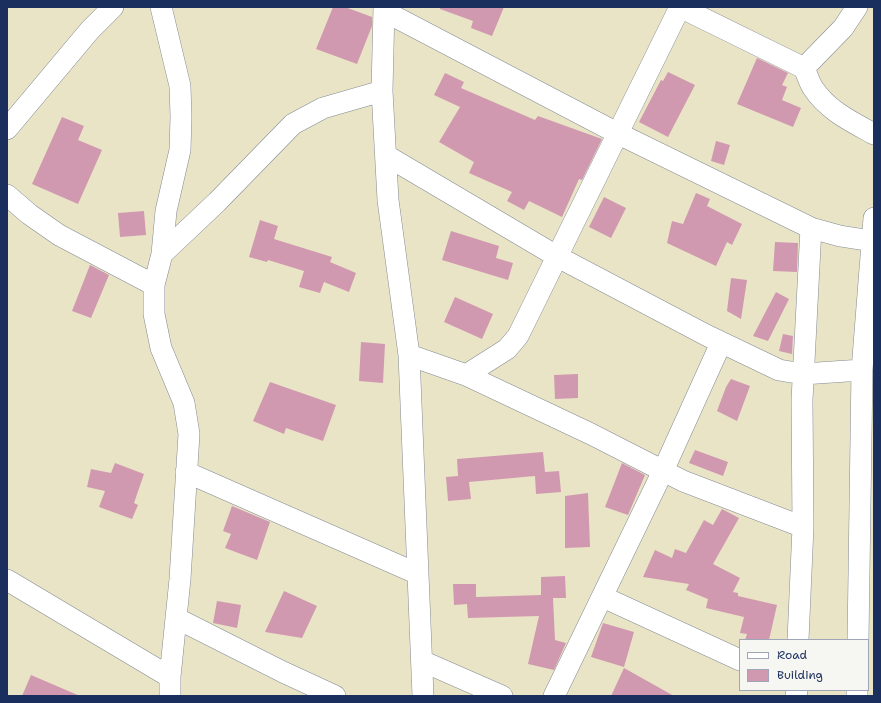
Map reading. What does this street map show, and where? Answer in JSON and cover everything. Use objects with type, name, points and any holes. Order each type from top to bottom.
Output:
[{"type":"street","points":[[7,129],[90,30],[113,7]]},
{"type":"street","points":[[7,580],[170,686],[188,434],[184,403],[161,348],[154,314],[154,285],[162,254],[166,211],[180,150],[181,118],[180,86],[161,7]]},
{"type":"street","points":[[466,375],[507,349],[518,336],[680,7],[804,68],[812,87],[824,102],[850,121],[874,134]]},
{"type":"street","points":[[804,68],[843,28],[857,7]]},
{"type":"street","points":[[423,696],[409,355],[388,200],[387,156],[382,91],[384,9],[617,133],[811,228],[840,236],[872,241]]},
{"type":"street","points":[[162,254],[217,202],[293,124],[323,108],[382,91]]},
{"type":"street","points":[[387,156],[558,257],[721,343],[779,370],[803,374],[862,370]]},
{"type":"street","points":[[7,195],[29,214],[59,236],[154,285]]},
{"type":"street","points":[[858,639],[862,370],[874,218]]},
{"type":"street","points":[[798,639],[803,528],[803,374],[811,228]]},
{"type":"street","points":[[554,696],[663,471],[721,343]]},
{"type":"street","points":[[409,355],[466,375],[591,434],[682,481],[803,528]]},
{"type":"street","points":[[186,472],[418,574]]},
{"type":"street","points":[[603,596],[739,660]]},
{"type":"street","points":[[176,618],[283,672],[335,696]]},
{"type":"street","points":[[422,661],[502,696]]},
{"type":"building","points":[[333,7],[345,7],[372,17],[372,26],[357,64],[316,49]]},
{"type":"building","points":[[440,7],[504,7],[492,36],[471,28],[473,21],[440,9]]},
{"type":"building","points":[[757,58],[788,73],[782,85],[787,87],[782,100],[801,108],[793,127],[737,104]]},
{"type":"building","points":[[668,72],[695,85],[668,137],[639,122],[661,80],[663,81]]},
{"type":"building","points":[[445,73],[464,82],[461,88],[535,120],[538,116],[602,139],[582,180],[579,179],[562,217],[529,201],[524,210],[507,201],[512,192],[469,173],[474,162],[439,142],[460,107],[434,95]]},
{"type":"building","points":[[62,117],[84,126],[78,140],[102,150],[78,204],[32,184]]},
{"type":"building","points":[[716,141],[730,145],[724,165],[711,161]]},
{"type":"building","points":[[696,193],[710,199],[707,206],[742,224],[732,245],[727,242],[716,266],[667,243],[672,221],[683,224]]},
{"type":"building","points":[[604,197],[626,208],[611,238],[589,227]]},
{"type":"building","points":[[144,211],[146,235],[120,237],[118,213]]},
{"type":"building","points":[[260,220],[278,226],[274,239],[332,257],[330,262],[356,273],[349,292],[324,282],[320,293],[299,287],[304,271],[268,260],[267,262],[249,257]]},
{"type":"building","points":[[451,231],[499,246],[496,258],[513,263],[508,280],[442,260]]},
{"type":"building","points":[[775,242],[798,243],[797,272],[773,271]]},
{"type":"building","points":[[90,265],[109,275],[91,318],[72,311]]},
{"type":"building","points":[[731,278],[747,280],[741,319],[727,311]]},
{"type":"building","points":[[776,292],[789,299],[768,341],[753,336]]},
{"type":"building","points":[[455,297],[493,314],[482,339],[444,322]]},
{"type":"building","points":[[783,334],[793,336],[792,354],[779,351]]},
{"type":"building","points":[[361,342],[385,344],[383,383],[359,381]]},
{"type":"building","points":[[578,374],[578,398],[555,399],[554,375]]},
{"type":"building","points":[[731,379],[750,386],[737,421],[717,411],[726,387]]},
{"type":"building","points":[[270,382],[336,405],[323,441],[286,428],[284,434],[253,421]]},
{"type":"building","points":[[695,450],[728,462],[723,476],[689,463]]},
{"type":"building","points":[[543,452],[545,472],[559,471],[561,492],[536,494],[535,476],[469,482],[471,499],[448,501],[446,477],[458,476],[457,459]]},
{"type":"building","points":[[115,463],[144,474],[134,503],[138,505],[132,519],[99,507],[105,491],[87,487],[91,469],[111,473]]},
{"type":"building","points":[[622,463],[645,475],[628,515],[605,507]]},
{"type":"building","points":[[588,493],[590,547],[565,548],[565,496]]},
{"type":"building","points":[[232,506],[270,522],[257,560],[225,548],[231,534],[223,531]]},
{"type":"building","points":[[722,509],[739,518],[713,564],[740,578],[733,592],[738,593],[738,596],[777,605],[769,639],[745,639],[747,634],[740,633],[744,617],[706,608],[708,599],[686,590],[689,584],[643,577],[655,550],[672,558],[675,549],[686,553],[704,520],[713,525]]},
{"type":"building","points":[[565,576],[566,598],[553,598],[555,640],[566,643],[554,670],[528,664],[539,616],[468,618],[467,604],[454,605],[453,584],[476,584],[476,597],[541,595],[541,577]]},
{"type":"building","points":[[284,591],[317,606],[302,638],[265,632]]},
{"type":"building","points":[[217,601],[241,605],[237,628],[213,623]]},
{"type":"building","points":[[603,623],[634,632],[624,667],[591,657]]},
{"type":"building","points":[[624,668],[674,696],[611,696]]},
{"type":"building","points":[[31,675],[80,696],[22,696]]}]
